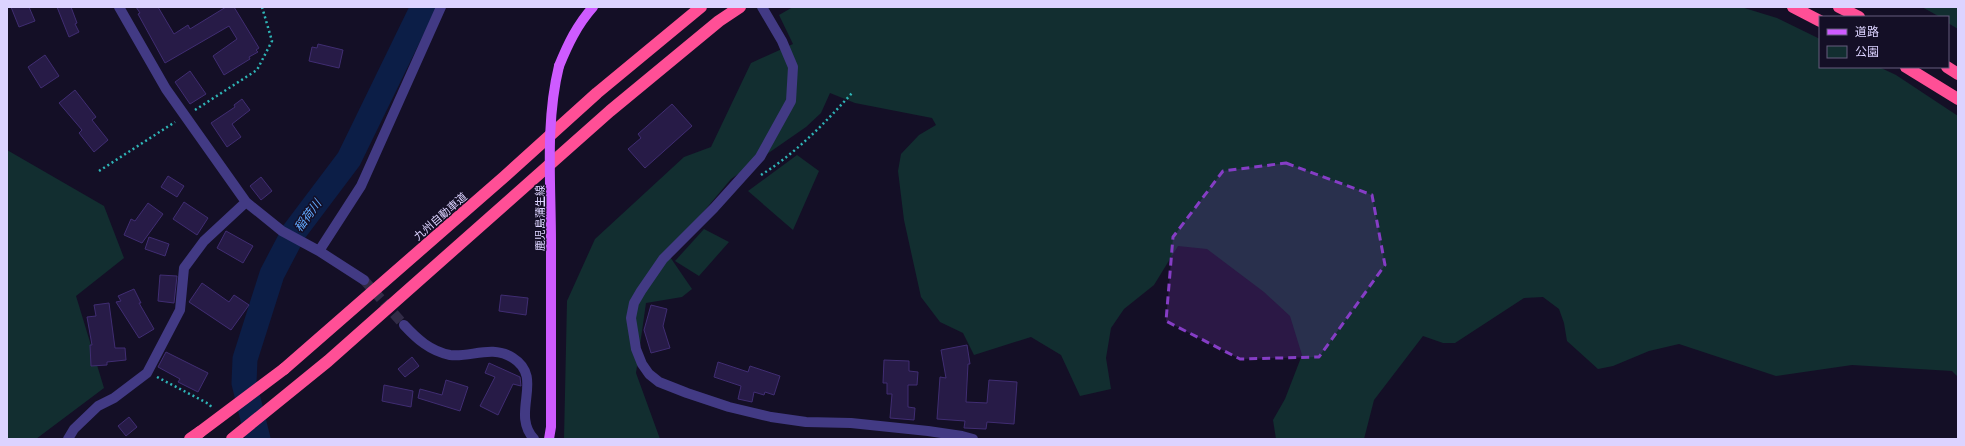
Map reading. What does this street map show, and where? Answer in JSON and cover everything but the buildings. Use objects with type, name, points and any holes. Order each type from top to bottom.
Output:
[{"type":"highway","name":"九州自動車道","points":[[195,436],[284,369],[504,177],[597,93],[701,7]]},
{"type":"highway","points":[[232,439],[286,397],[610,111],[720,21],[740,7]]},
{"type":"highway","points":[[1793,7],[1819,20]]},
{"type":"highway","points":[[1839,7],[1857,16]]},
{"type":"highway","points":[[1908,68],[1958,99]]},
{"type":"highway","points":[[1949,68],[1958,74]]},
{"type":"main road","name":"鹿児島蒲生線","points":[[549,439],[551,427],[551,114],[554,86],[559,66],[569,41],[582,19],[593,7]]},
{"type":"street","points":[[119,7],[166,89],[246,202],[282,231],[319,251],[364,280]]},
{"type":"street","points":[[319,251],[361,186],[441,7]]},
{"type":"street","points":[[762,7],[782,41],[792,67],[791,101],[760,157],[714,208],[663,258],[634,303],[631,318],[636,349],[642,364],[649,374],[659,382],[729,407],[806,422],[851,423],[928,431],[973,439]]},
{"type":"street","points":[[67,439],[80,423],[98,406],[114,398],[147,373],[180,310],[184,268],[204,241],[246,202]]},
{"type":"street","points":[[404,325],[418,341],[434,350],[451,355],[484,351],[500,353],[513,358],[524,370],[528,381],[524,419],[528,433],[534,439]]},
{"type":"path","points":[[99,171],[257,70],[272,41],[262,7]]},
{"type":"path","points":[[757,177],[777,165],[824,124],[852,93]]},
{"type":"path","points":[[147,373],[209,404],[214,410]]},
{"type":"highlighted area","points":[[1286,163],[1372,195],[1385,265],[1319,357],[1240,359],[1166,321],[1173,237],[1223,171]]},
{"type":"green space","points":[[793,7],[1741,7],[1777,18],[1819,39],[1819,68],[1881,68],[1896,75],[1958,116],[1958,377],[1952,371],[1852,365],[1776,376],[1679,344],[1649,351],[1613,366],[1598,369],[1567,341],[1564,323],[1559,309],[1543,297],[1524,298],[1455,343],[1443,343],[1423,336],[1374,400],[1364,439],[1276,439],[1273,420],[1285,399],[1302,355],[1290,316],[1264,292],[1207,249],[1178,246],[1154,285],[1124,309],[1111,328],[1106,358],[1111,389],[1080,396],[1061,355],[1031,337],[974,355],[963,333],[940,322],[921,297],[904,220],[898,171],[901,154],[919,135],[936,125],[932,118],[855,103],[830,93],[821,113],[806,127],[731,179],[668,254],[692,289],[682,297],[646,303],[636,373],[660,439],[564,439],[567,301],[595,239],[684,157],[711,147],[751,63],[793,44],[779,15]]},
{"type":"green space","points":[[1922,7],[1958,7],[1958,29],[1949,24],[1949,16],[1938,16]]},
{"type":"green space","points":[[7,150],[104,206],[124,258],[76,296],[104,388],[36,439],[7,439]]},
{"type":"green space","points":[[797,155],[819,171],[793,230],[748,191]]},
{"type":"green space","points":[[704,229],[729,242],[699,276],[675,261]]},
{"type":"waterway","name":"稲荷川","points":[[258,439],[244,383],[245,359],[272,274],[294,232],[349,159],[423,7]]},
{"type":"tunnel","points":[[364,280],[404,325]]}]
